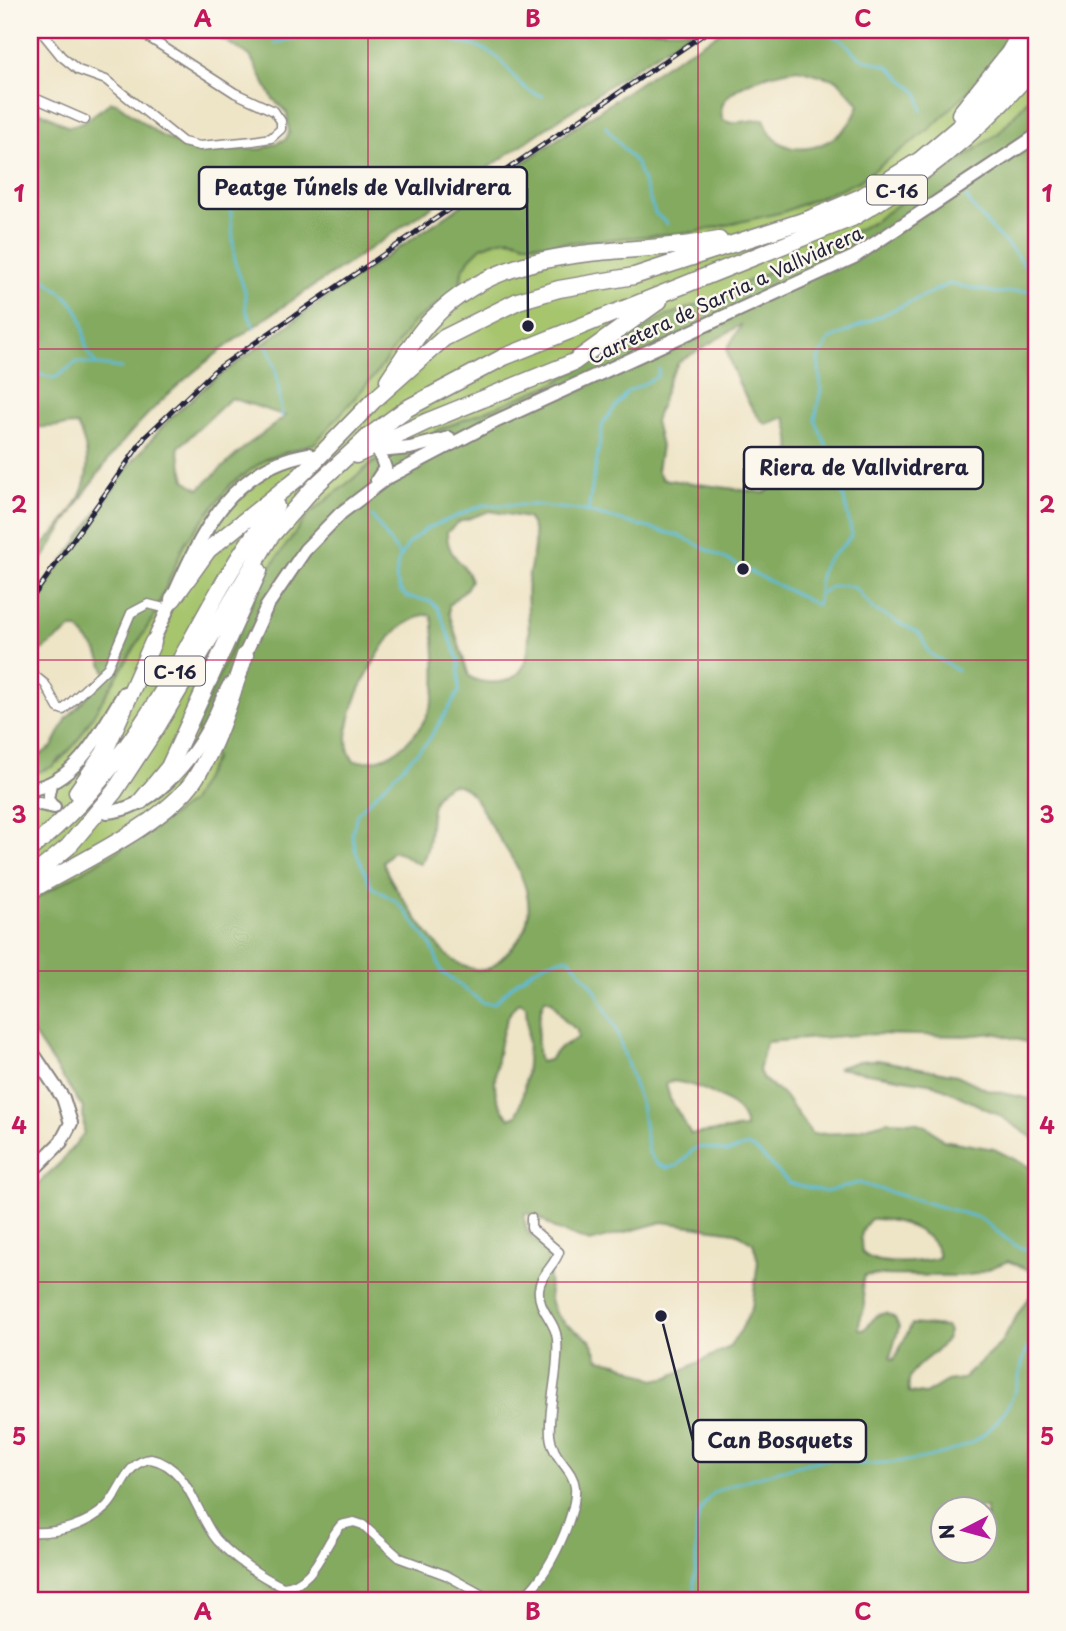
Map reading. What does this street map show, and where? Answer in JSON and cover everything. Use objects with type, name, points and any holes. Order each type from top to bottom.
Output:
[{"type":"highway","points":[[936,147],[1009,53],[1020,34]]},
{"type":"highway","name":"C-16","points":[[30,849],[81,802],[135,734],[229,571],[299,477],[373,401],[444,338],[518,301],[559,289],[634,276],[833,210],[861,197],[936,147],[985,102],[1036,41]]},
{"type":"highway","name":"C-16","points":[[30,878],[68,847],[114,792],[158,725],[270,537],[335,466],[386,423],[448,386],[536,343],[828,229],[892,194],[978,127],[1036,64]]},
{"type":"highway","name":"C-16","points":[[373,401],[429,321],[444,306],[475,286],[522,265],[569,254],[681,246],[769,231]]},
{"type":"highway","name":"C-16","points":[[335,466],[426,422],[574,362],[679,286]]},
{"type":"highway","points":[[171,604],[208,550],[299,477]]},
{"type":"highway","points":[[141,801],[169,767],[266,558],[315,486]]},
{"type":"highway","points":[[30,839],[76,794],[104,753],[153,642]]},
{"type":"highway","points":[[30,891],[142,825],[183,793],[205,760],[246,655]]},
{"type":"main road","name":"Carretera de Sarria a Vallvidrera","points":[[490,424],[853,257],[1036,136]]},
{"type":"main road","points":[[107,812],[141,801],[163,786],[199,744],[246,655],[257,625],[284,578],[318,535],[385,472],[385,462],[379,451],[431,444],[490,424]]},
{"type":"main road","points":[[357,500],[399,471],[490,424]]},
{"type":"main road","points":[[30,789],[51,784],[92,744],[153,642],[199,538],[227,500],[270,467],[309,454]]},
{"type":"main road","points":[[30,802],[54,807]]},
{"type":"main road","points":[[30,1049],[64,1098],[71,1123],[61,1142],[30,1173]]},
{"type":"street","points":[[40,30],[61,56],[78,70],[106,80],[183,142],[200,146],[253,141],[271,138],[281,129],[281,121],[274,111],[235,93],[138,30]]},
{"type":"street","points":[[30,96],[85,120]]},
{"type":"street","points":[[30,673],[45,684],[58,708],[63,710],[108,667],[131,613],[148,604],[171,604]]},
{"type":"street","points":[[51,784],[48,799],[54,807]]},
{"type":"street","points":[[515,1601],[529,1594],[559,1548],[575,1493],[572,1476],[555,1455],[550,1435],[556,1332],[542,1309],[539,1289],[559,1252],[556,1246],[531,1228],[531,1218]]},
{"type":"street","points":[[30,1532],[65,1529],[99,1513],[109,1504],[133,1468],[151,1459],[168,1465],[185,1483],[207,1528],[220,1544],[283,1587],[298,1584],[316,1565],[333,1534],[346,1522],[355,1522],[363,1525],[400,1558],[446,1574],[477,1593],[503,1601]]},
{"type":"green space","points":[[206,30],[693,30],[287,303],[200,367],[130,433],[84,494],[30,579],[30,558],[70,514],[85,482],[87,464],[85,445],[77,425],[30,428],[30,106],[69,127],[85,121],[111,102],[117,103],[160,135],[190,149],[262,149],[286,139],[289,133],[287,113],[273,99],[250,56]]},
{"type":"green space","points":[[725,30],[1009,30],[991,69],[931,128],[859,181],[783,212],[696,232],[550,244],[525,243],[511,238],[481,247],[462,271],[460,287],[413,322],[375,375],[315,443],[266,459],[231,484],[184,544],[154,616],[76,743],[52,767],[30,775],[30,761],[52,747],[67,718],[107,675],[97,651],[78,629],[71,629],[30,659],[30,609],[131,463],[168,420],[212,381],[317,304],[670,62]],"holes":[[[798,69],[837,80],[859,104],[842,132],[813,147],[798,148],[784,145],[772,135],[764,119],[731,123],[723,120],[722,108],[735,90],[761,78]],[[231,398],[286,416],[246,446],[199,489],[185,480],[178,448]]]},
{"type":"green space","points":[[1009,30],[1036,30],[1036,90],[1000,132],[872,223],[742,284],[729,293],[664,317],[553,384],[441,429],[373,462],[309,515],[264,576],[196,726],[215,758],[191,802],[148,833],[30,902],[30,775],[59,762],[76,743],[154,616],[184,544],[231,484],[266,459],[315,443],[375,375],[413,322],[460,287],[462,271],[481,247],[503,239],[550,244],[696,232],[991,69]]},
{"type":"green space","points":[[1036,90],[1036,1045],[995,1033],[964,1036],[869,1034],[766,1042],[759,1071],[763,1079],[784,1095],[812,1134],[844,1133],[888,1121],[915,1122],[928,1127],[943,1140],[994,1149],[1036,1170],[1036,1273],[1008,1261],[976,1274],[962,1276],[865,1275],[862,1286],[864,1308],[859,1329],[864,1330],[877,1315],[886,1313],[895,1318],[899,1327],[890,1358],[894,1360],[912,1324],[946,1327],[949,1331],[946,1340],[918,1366],[909,1381],[909,1392],[925,1394],[947,1381],[962,1379],[1000,1344],[1025,1302],[1036,1291],[1036,1601],[30,1601],[30,1191],[60,1163],[84,1133],[83,1108],[30,1029],[30,902],[148,833],[191,802],[215,758],[198,734],[196,726],[264,576],[308,515],[373,463],[441,429],[553,384],[664,317],[729,293],[742,284],[872,223],[1000,132]],"holes":[[[742,324],[727,349],[737,378],[754,411],[766,424],[785,417],[790,438],[789,460],[774,486],[764,493],[662,479],[657,470],[661,446],[655,421],[670,377],[679,362]],[[490,511],[527,518],[534,532],[527,594],[527,655],[523,668],[514,677],[500,682],[480,681],[469,676],[449,613],[449,605],[467,588],[471,580],[453,554],[448,541],[447,532],[459,522]],[[423,615],[431,615],[436,665],[435,688],[426,717],[418,730],[396,751],[369,761],[354,761],[348,749],[347,733],[365,679],[391,636]],[[453,784],[461,786],[473,796],[513,859],[526,890],[527,920],[521,935],[501,959],[485,970],[464,966],[446,954],[402,898],[383,861],[393,851],[420,864],[428,843],[432,807],[442,789]],[[545,999],[552,1001],[565,1021],[577,1030],[578,1038],[559,1048],[549,1060],[540,1062],[538,1039]],[[520,1002],[526,1006],[528,1047],[521,1102],[517,1115],[510,1118],[498,1101],[495,1085],[503,1030]],[[680,1082],[716,1095],[737,1110],[745,1128],[691,1134],[670,1099],[666,1083]],[[525,1213],[538,1216],[555,1229],[590,1242],[662,1222],[735,1232],[753,1243],[758,1261],[752,1308],[728,1348],[669,1377],[654,1380],[620,1364],[599,1359],[590,1340],[555,1313],[550,1300],[548,1254],[526,1227]],[[871,1219],[902,1224],[922,1233],[936,1248],[939,1258],[888,1262],[869,1257],[862,1252],[861,1247],[862,1234]]]},
{"type":"green space","points":[[878,1060],[957,1075],[988,1090],[1036,1100],[1036,1140],[997,1114],[934,1084],[837,1068],[859,1061]]},
{"type":"waterway","points":[[275,43],[330,30]]},
{"type":"waterway","points":[[431,30],[447,39],[479,47],[493,54],[521,84],[543,96]]},
{"type":"waterway","points":[[790,30],[829,35],[843,40],[854,53],[866,60],[888,66],[919,94],[922,111]]},
{"type":"waterway","points":[[605,126],[637,165],[655,213],[667,224]]},
{"type":"waterway","points":[[227,170],[235,263],[245,291],[246,310],[254,327]]},
{"type":"waterway","points":[[966,197],[1020,259],[1036,282]]},
{"type":"waterway","points":[[30,267],[75,306],[82,320],[88,351],[97,365]]},
{"type":"waterway","points":[[1036,290],[998,293],[949,284],[829,340],[818,359],[821,389],[815,420],[838,471],[852,535],[824,565],[817,605],[680,536],[584,511],[535,505],[483,505],[426,529],[409,543],[398,561],[396,579],[400,590],[407,597],[430,601],[438,608],[459,661],[459,692],[428,741],[357,814],[352,834],[356,852],[372,887],[396,901],[410,917],[432,947],[442,972],[483,1003],[495,1003],[519,980],[538,967],[569,958],[594,988],[615,1027],[641,1105],[648,1151],[656,1163],[667,1168],[677,1166],[694,1149],[704,1147],[726,1152],[748,1146],[758,1152],[789,1183],[826,1192],[858,1183],[980,1218],[1014,1245],[1036,1253]]},
{"type":"waterway","points":[[267,346],[277,374],[282,416]]},
{"type":"waterway","points":[[30,372],[55,378],[77,362],[121,368]]},
{"type":"waterway","points":[[588,511],[603,423],[627,392],[657,377],[659,369]]},
{"type":"waterway","points":[[372,516],[400,556]]},
{"type":"waterway","points":[[821,593],[830,587],[843,585],[855,588],[873,609],[920,634],[929,653],[957,670]]},
{"type":"waterway","points":[[697,1601],[694,1586],[698,1518],[711,1495],[749,1480],[823,1460],[835,1459],[858,1464],[902,1461],[931,1457],[972,1442],[991,1428],[1005,1410],[1016,1388],[1026,1352],[1036,1338]]},
{"type":"railway","points":[[30,601],[145,437],[214,371],[710,30]]},
{"type":"place","name":"Peatge Túnels de Vallvidrera","points":[[528,326]]},
{"type":"place","name":"Riera de Vallvidrera","points":[[743,569]]},
{"type":"place","name":"Can Bosquets","points":[[661,1316]]}]
